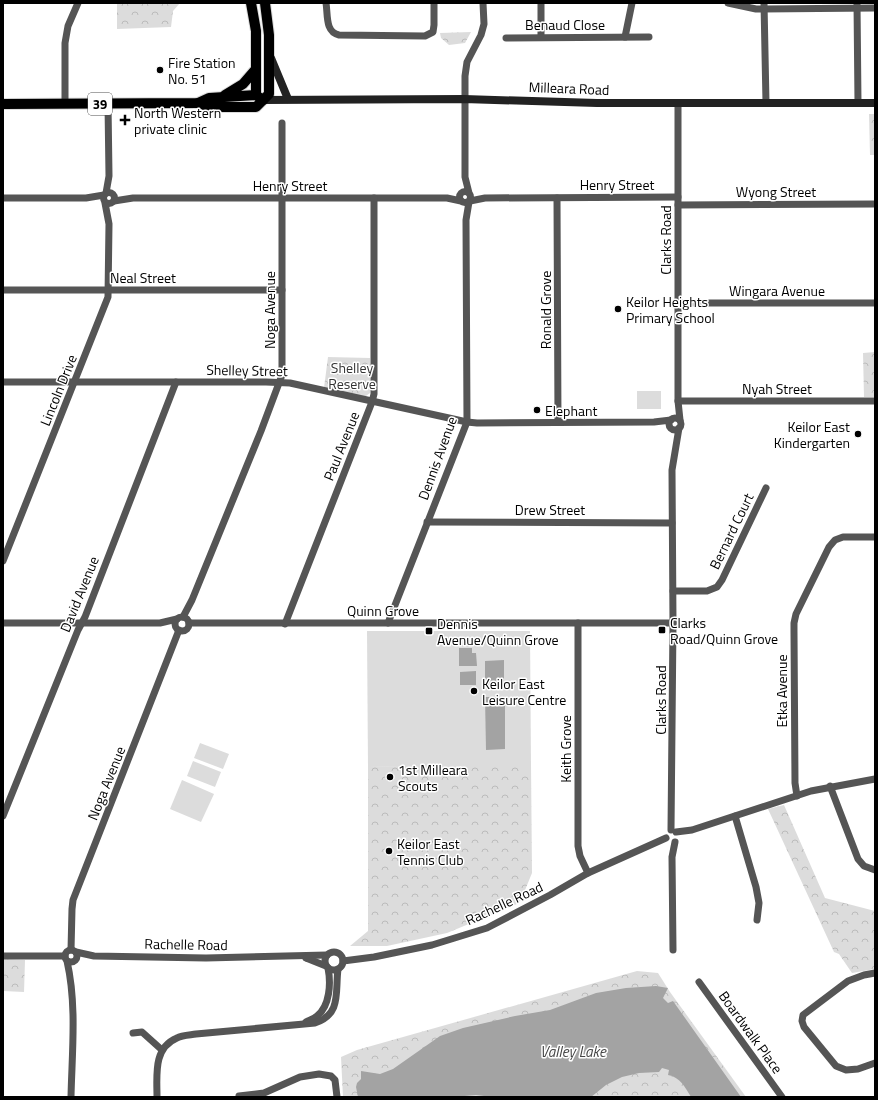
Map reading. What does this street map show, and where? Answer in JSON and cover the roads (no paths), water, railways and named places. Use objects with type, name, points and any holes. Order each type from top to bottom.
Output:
[{"type":"main road","points":[[251,3],[256,30],[256,69],[259,98],[269,94],[270,55],[268,24],[264,3]]},
{"type":"main road","points":[[270,55],[288,99]]},
{"type":"main road","name":"39","points":[[224,96],[243,84],[256,69]]},
{"type":"main road","name":"Milleara Road","points":[[198,103],[209,98],[224,96],[288,99],[464,99],[597,103],[875,103]]},
{"type":"main road","name":"Milleara Road","points":[[3,104],[198,103],[210,107],[256,107],[259,98]]},
{"type":"street","points":[[65,104],[65,42],[68,26],[78,3]]},
{"type":"street","points":[[326,3],[329,30],[333,34],[425,36],[433,32],[434,3]]},
{"type":"street","name":"Dennis Avenue","points":[[388,624],[467,422],[464,99],[467,62],[481,36],[484,24],[483,3]]},
{"type":"street","points":[[540,3],[541,37]]},
{"type":"street","name":"Benaud Close","points":[[625,37],[632,3]]},
{"type":"street","points":[[728,3],[756,9],[765,6],[858,6],[875,8]]},
{"type":"street","points":[[765,6],[766,103]]},
{"type":"street","points":[[858,6],[858,103]]},
{"type":"street","name":"Benaud Close","points":[[506,38],[649,37]]},
{"type":"street","name":"Clarks Road","points":[[675,450],[673,423],[678,401],[678,103]]},
{"type":"street","name":"Lincoln Drive","points":[[3,561],[106,304],[109,290],[108,104]]},
{"type":"street","name":"Noga Avenue","points":[[184,620],[282,375],[282,123]]},
{"type":"street","name":"Henry Street","points":[[3,198],[465,197],[678,201]]},
{"type":"street","name":"Paul Avenue","points":[[285,624],[374,394],[374,198]]},
{"type":"street","name":"Ronald Grove","points":[[557,198],[558,422]]},
{"type":"street","name":"Wyong Street","points":[[678,201],[875,204]]},
{"type":"street","name":"Neal Street","points":[[3,290],[282,290]]},
{"type":"street","name":"Wingara Avenue","points":[[678,303],[875,303]]},
{"type":"street","name":"Shelley Street","points":[[3,382],[279,382],[290,383],[467,422],[673,423]]},
{"type":"street","name":"David Avenue","points":[[3,816],[81,623],[85,617],[176,382]]},
{"type":"street","name":"Nyah Street","points":[[678,401],[875,401]]},
{"type":"street","name":"Clarks Road","points":[[673,423],[681,424],[672,470],[673,950]]},
{"type":"street","name":"Bernard Court","points":[[673,591],[707,591],[717,587],[722,580],[766,488]]},
{"type":"street","name":"Drew Street","points":[[428,522],[672,523]]},
{"type":"street","name":"Etka Avenue","points":[[797,796],[795,783],[794,632],[796,614],[829,547],[835,540],[843,537],[875,537]]},
{"type":"street","points":[[184,620],[186,629],[178,628],[176,623],[184,620]]},
{"type":"street","name":"Quinn Grove","points":[[3,623],[160,623],[184,620],[285,624],[673,623]]},
{"type":"street","name":"Quinn Grove","points":[[160,623],[178,628]]},
{"type":"street","name":"Keith Grove","points":[[578,623],[578,846],[580,856],[588,874]]},
{"type":"street","name":"Noga Avenue","points":[[71,1097],[72,909],[74,900],[178,628]]},
{"type":"street","name":"Rachelle Road","points":[[343,961],[374,957],[432,945],[487,928],[588,874],[672,837],[811,790],[875,779]]},
{"type":"street","points":[[830,786],[858,859],[864,866],[875,870]]},
{"type":"street","points":[[735,816],[756,887],[759,903],[757,920]]},
{"type":"street","points":[[157,1097],[157,1069],[162,1050],[177,1037],[315,1023],[324,1020],[332,1012],[335,1006],[338,969],[342,965],[343,961],[341,955],[336,952],[331,952],[327,955],[325,960],[327,967],[327,1001],[322,1011],[317,1016],[304,1023]]},
{"type":"street","name":"Rachelle Road","points":[[3,956],[206,958],[302,957],[327,955]]},
{"type":"street","name":"Rachelle Road","points":[[302,957],[327,967]]},
{"type":"street","points":[[327,967],[333,970],[338,969]]},
{"type":"street","points":[[875,973],[864,975],[848,981],[804,1015],[802,1021],[804,1027],[836,1066],[846,1070],[858,1069],[875,1064]]},
{"type":"street","name":"Boardwalk Place","points":[[699,982],[782,1097]]},
{"type":"street","points":[[327,1001],[335,1006]]},
{"type":"street","points":[[133,1033],[142,1032],[162,1050]]},
{"type":"street","points":[[239,1096],[264,1093],[300,1077],[319,1074],[331,1076],[335,1080],[337,1097]]},
{"type":"water","points":[[459,648],[472,648],[472,653],[476,653],[477,666],[459,666]]},
{"type":"water","points":[[504,660],[504,687],[485,688],[485,661]]},
{"type":"water","points":[[476,671],[476,685],[460,685],[460,672]]},
{"type":"water","points":[[485,697],[505,697],[505,749],[486,750]]},
{"type":"water","name":"Valley Lake","points":[[656,986],[668,988],[663,998],[668,1003],[673,1001],[741,1097],[691,1097],[679,1080],[668,1075],[669,1070],[662,1068],[659,1072],[639,1073],[622,1077],[606,1085],[591,1097],[492,1097],[476,1095],[453,1097],[358,1097],[356,1087],[357,1083],[361,1079],[361,1071],[380,1074],[393,1069],[440,1036],[463,1028],[515,1016],[550,1010],[596,993],[626,988]]},
{"type":"place","name":"Fire Station No. 51","points":[[160,70]]},
{"type":"place","name":"North Western private clinic","points":[[125,120]]},
{"type":"place","name":"Keilor Heights Primary School","points":[[618,309]]},
{"type":"place","name":"Elephant","points":[[537,410]]},
{"type":"place","name":"Keilor East Kindergarten","points":[[858,434]]},
{"type":"place","name":"Clarks Road/Quinn Grove","points":[[662,630]]},
{"type":"place","name":"Dennis Avenue/Quinn Grove","points":[[429,631]]},
{"type":"place","name":"Keilor East Leisure Centre","points":[[474,691]]},
{"type":"place","name":"1st Milleara Scouts","points":[[390,777]]},
{"type":"place","name":"Keilor East Tennis Club","points":[[389,851]]},
{"type":"park label","name":"Shelley Reserve","points":[[352,376]]}]
